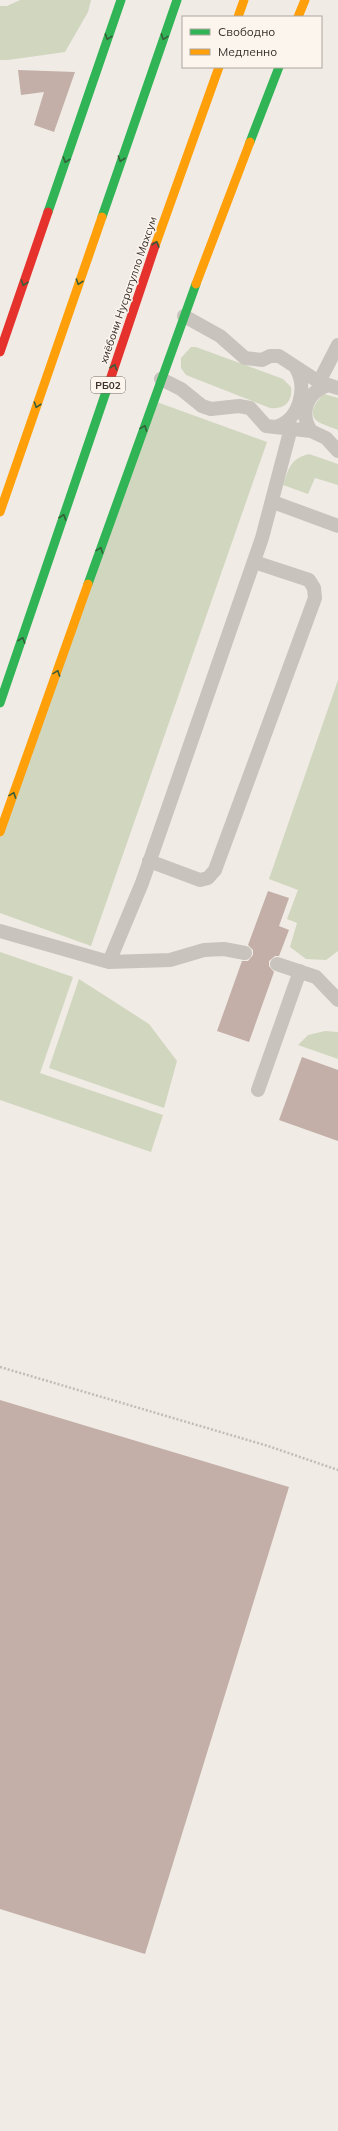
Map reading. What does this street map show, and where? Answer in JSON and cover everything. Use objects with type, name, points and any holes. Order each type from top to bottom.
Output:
[{"type":"main road","points":[[0,351],[121,0]]},
{"type":"main road","points":[[0,512],[177,0]]},
{"type":"main road","points":[[238,16],[244,0]]},
{"type":"main road","points":[[298,16],[305,0]]},
{"type":"main road","name":"хиёбони Нусратулло Махсум","points":[[0,703],[172,197],[219,68]]},
{"type":"main road","points":[[0,832],[161,379],[279,68]]},
{"type":"lane","points":[[184,316],[220,336],[245,358],[262,360],[270,356],[279,356],[294,365],[306,375],[328,385]]},
{"type":"lane","points":[[311,431],[304,417],[307,402],[313,393],[328,385],[338,345]]},
{"type":"lane","points":[[272,428],[285,424],[292,417],[301,395],[303,385],[301,377],[294,365]]},
{"type":"lane","points":[[161,379],[180,390],[202,406],[211,409],[240,406],[250,408],[266,426],[272,428],[291,428],[311,431],[326,438],[338,451]]},
{"type":"lane","points":[[109,962],[142,883],[254,562],[272,502],[291,428]]},
{"type":"lane","points":[[272,502],[338,526]]},
{"type":"lane","points":[[149,861],[200,880],[208,878],[215,870],[314,598],[314,588],[309,580],[254,562]]},
{"type":"lane","points":[[0,931],[109,962],[170,960],[204,950],[224,949],[245,953]]},
{"type":"lane","points":[[277,964],[316,977],[337,995]]},
{"type":"lane","points":[[258,1090],[300,971]]},
{"type":"path","points":[[0,1367],[260,1443],[338,1470]]},
{"type":"green space","points":[[20,0],[91,0],[88,12],[65,52],[0,60],[0,6],[7,6]]},
{"type":"green space","points":[[191,347],[196,347],[283,379],[291,387],[291,396],[287,404],[280,408],[270,408],[186,375],[181,368],[181,358]]},
{"type":"green space","points":[[324,394],[338,398],[338,430],[317,421],[314,418],[314,407]]},
{"type":"green space","points":[[154,401],[267,442],[91,946],[0,913],[0,833]]},
{"type":"green space","points":[[309,454],[338,464],[338,485],[315,478],[308,494],[283,485],[291,465],[298,459]]},
{"type":"green space","points":[[338,680],[338,951],[326,960],[306,959],[290,947],[297,923],[287,919],[298,890],[269,879]]},
{"type":"green space","points":[[0,952],[73,977],[40,1073],[163,1115],[151,1152],[0,1100]]},
{"type":"green space","points":[[79,979],[149,1024],[177,1061],[164,1108],[49,1068]]},
{"type":"green space","points":[[325,1031],[338,1032],[338,1059],[298,1045],[308,1035]]},
{"type":"building","points":[[18,70],[75,72],[54,132],[34,125],[44,92],[21,95]]},
{"type":"building","points":[[268,891],[289,898],[279,926],[289,930],[279,956],[275,956],[269,961],[269,966],[274,972],[249,1042],[217,1031],[242,961],[248,961],[253,955],[253,950],[248,945]]},
{"type":"building","points":[[302,1057],[338,1070],[338,1141],[279,1120]]},
{"type":"building","points":[[0,1400],[289,1487],[145,1954],[0,1909]]},
{"type":"traffic: fast","points":[[48,212],[121,0]]},
{"type":"traffic: fast","points":[[102,217],[177,0]]},
{"type":"traffic: fast","points":[[250,142],[279,68]]},
{"type":"traffic: fast","points":[[88,584],[196,284]]},
{"type":"traffic: fast","points":[[0,703],[109,383]]},
{"type":"traffic: slow","points":[[238,16],[244,0]]},
{"type":"traffic: slow","points":[[298,16],[305,0]]},
{"type":"traffic: slow","points":[[155,246],[219,68]]},
{"type":"traffic: slow","points":[[196,284],[250,142]]},
{"type":"traffic: slow","points":[[0,512],[102,217]]},
{"type":"traffic: slow","points":[[0,832],[88,584]]},
{"type":"traffic: jam","points":[[0,352],[48,212]]},
{"type":"traffic: jam","points":[[109,383],[155,246]]}]
